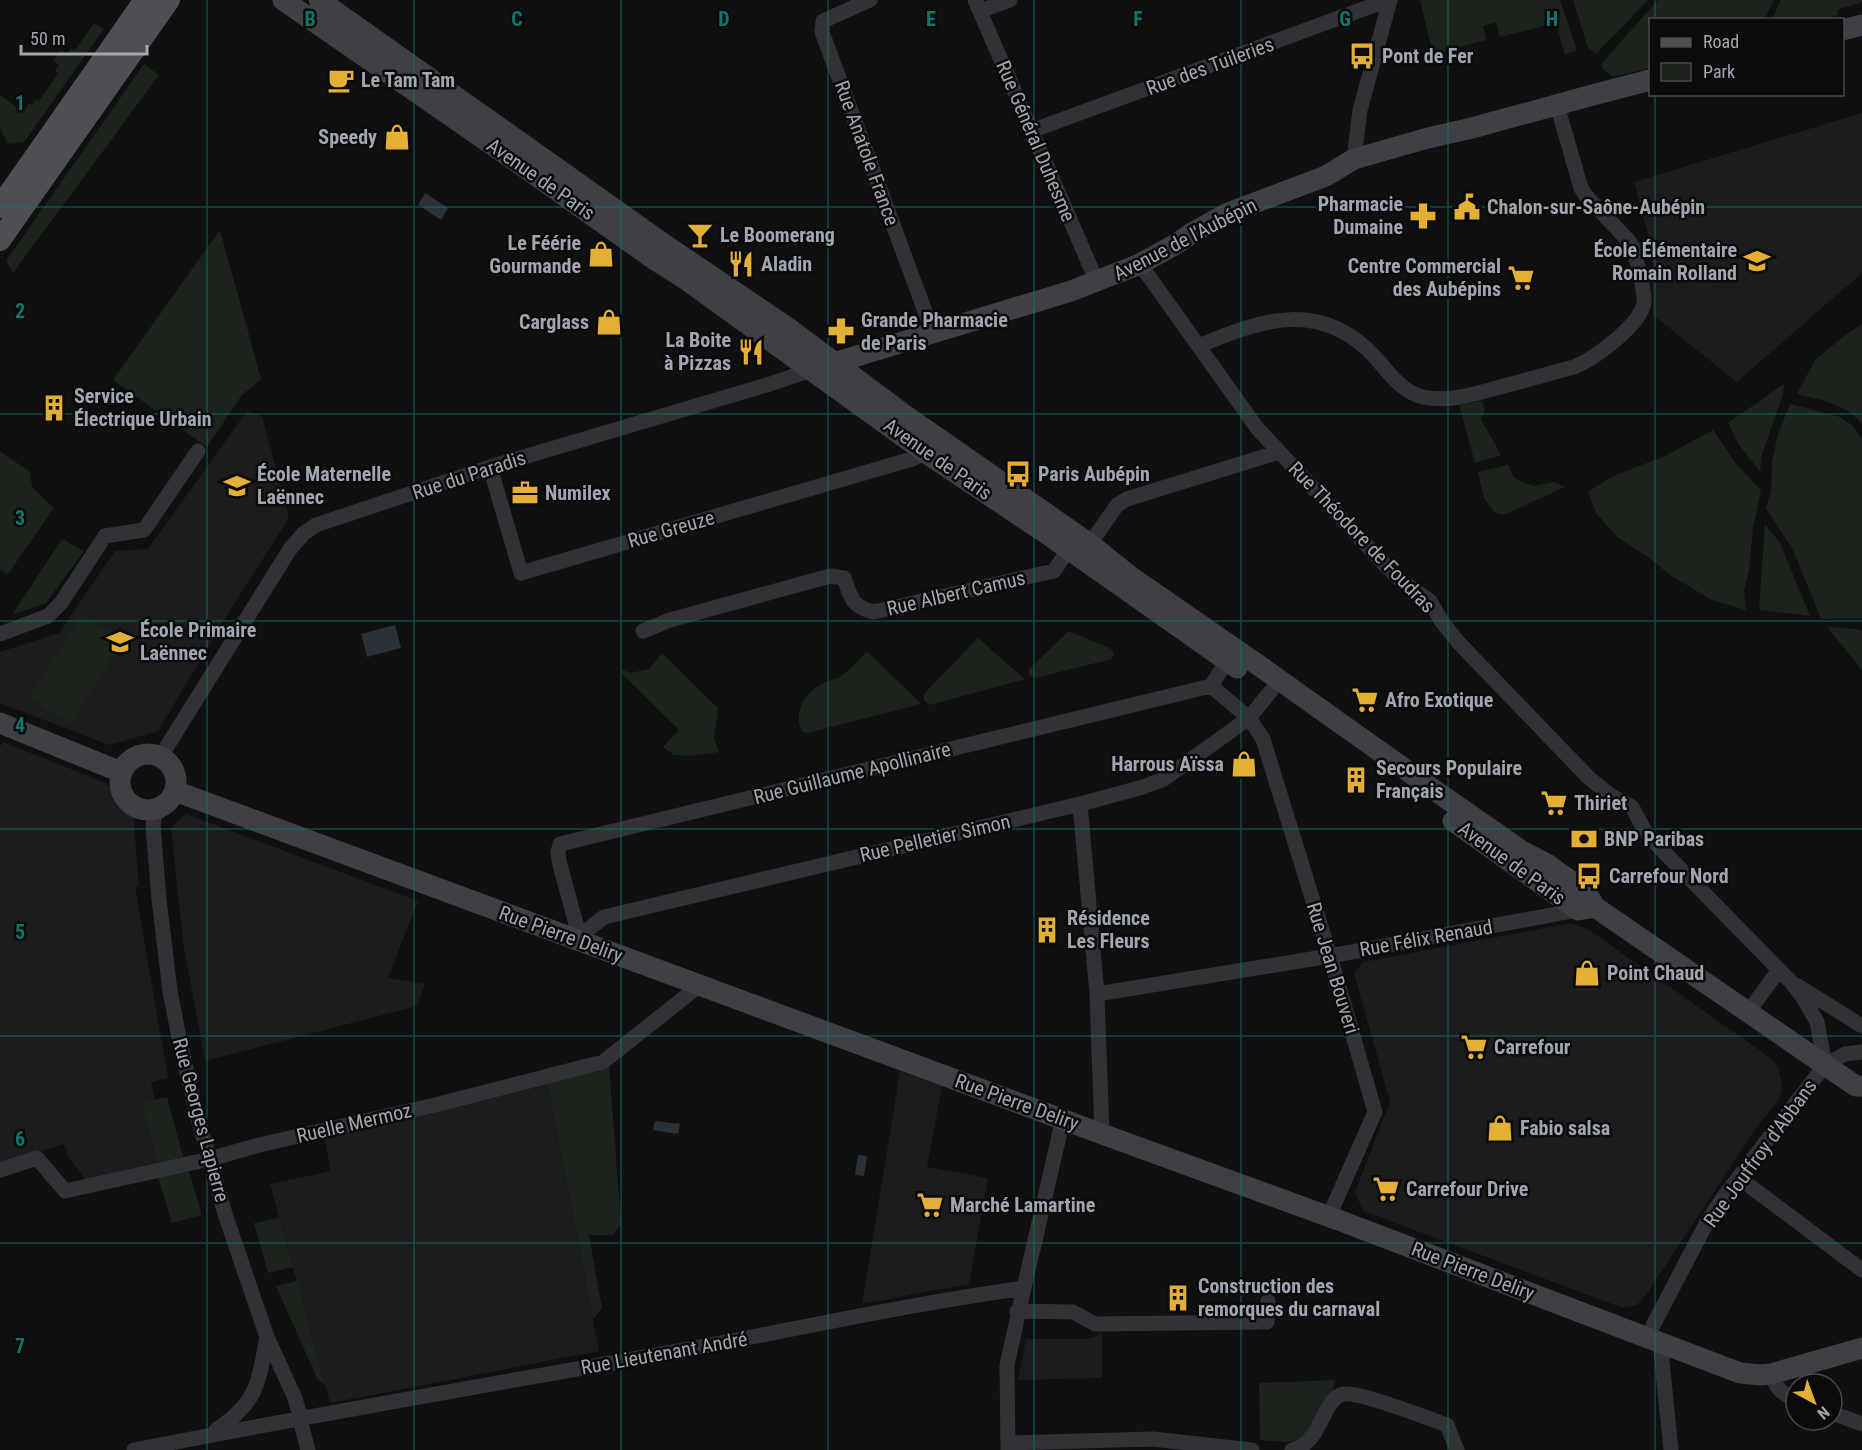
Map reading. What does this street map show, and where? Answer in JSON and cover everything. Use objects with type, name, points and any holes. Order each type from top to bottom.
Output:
[{"type":"main road","points":[[0,207],[145,0]]},
{"type":"main road","points":[[0,240],[169,0]]},
{"type":"main road","name":"Avenue de Paris","points":[[283,0],[518,162],[822,366],[902,413],[1090,544],[1131,577],[1430,788],[1586,892],[1586,908]]},
{"type":"main road","name":"Avenue de Paris","points":[[319,0],[661,242],[788,328],[822,366],[926,453],[1069,549],[1227,661],[1586,908],[1748,1012],[1860,1091]]},
{"type":"main road","points":[[1844,30],[1862,25]]},
{"type":"main road","name":"Avenue de l'Aubépin","points":[[822,366],[1097,282],[1140,264],[1228,213],[1326,176],[1354,159],[1649,81]]},
{"type":"main road","points":[[0,723],[121,772]]},
{"type":"main road","points":[[152,753],[161,756],[173,767],[177,783],[176,791],[171,799],[164,806],[155,810],[146,810],[130,804],[124,798],[120,781],[121,772],[126,764],[133,757],[142,754],[152,753]]},
{"type":"main road","name":"Rue Pierre Deliry","points":[[176,791],[1329,1216],[1740,1373],[1771,1374],[1862,1348]]},
{"type":"street","name":"Rue Anatole France","points":[[870,0],[823,21],[822,32],[933,333]]},
{"type":"street","points":[[978,6],[1010,0]]},
{"type":"street","points":[[1354,159],[1360,110],[1389,0]]},
{"type":"street","name":"Rue des Tuileries","points":[[1031,131],[1389,0]]},
{"type":"street","name":"Rue Général Duhesme","points":[[978,6],[1097,282]]},
{"type":"street","points":[[1199,346],[1271,321],[1285,319],[1320,323],[1338,329],[1364,345],[1409,391],[1421,397],[1435,399],[1461,397],[1574,367],[1592,358],[1630,326],[1644,302],[1633,247],[1581,188],[1557,105]]},
{"type":"street","name":"Rue Théodore de Foudras","points":[[1140,264],[1257,428],[1389,569],[1430,601],[1442,622],[1459,643],[1589,778],[1610,795],[1632,807],[1645,831],[1656,844],[1791,982],[1811,1008],[1818,1022],[1825,1065]]},
{"type":"street","name":"Rue du Paradis","points":[[161,756],[284,559],[303,534],[316,525],[490,467],[770,384],[822,366]]},
{"type":"street","points":[[0,634],[48,616],[61,603],[105,536],[144,530],[198,451]]},
{"type":"street","points":[[1090,544],[1117,505],[1127,499],[1279,452]]},
{"type":"street","name":"Rue Greuze","points":[[490,467],[521,573],[926,453]]},
{"type":"street","name":"Rue Albert Camus","points":[[643,631],[670,620],[830,576],[843,579],[851,600],[861,610],[873,612],[1054,571],[1069,549]]},
{"type":"street","points":[[1211,686],[1227,661]]},
{"type":"street","name":"Rue Jean Bouveri","points":[[1211,686],[1249,718],[1263,739],[1375,1112],[1329,1216]]},
{"type":"street","name":"Rue Guillaume Apollinaire","points":[[576,939],[576,924],[559,861],[560,844],[1211,686]]},
{"type":"street","name":"Rue Pelletier Simon","points":[[576,939],[604,917],[1080,804],[1164,779],[1249,718],[1271,691]]},
{"type":"street","points":[[1080,804],[1097,994],[1102,1134]]},
{"type":"street","name":"Rue Georges Lapierre","points":[[155,810],[153,826],[159,899],[170,991],[186,1071],[226,1217],[267,1337],[294,1396],[308,1450]]},
{"type":"street","name":"Rue Félix Renaud","points":[[1097,994],[1330,956],[1586,908]]},
{"type":"street","points":[[1748,1012],[1779,970]]},
{"type":"street","points":[[1791,982],[1862,1026]]},
{"type":"street","name":"Ruelle Mermoz","points":[[0,1170],[37,1158],[65,1191],[210,1159],[259,1145],[435,1105],[603,1062],[700,985]]},
{"type":"street","points":[[1825,1065],[1845,1054],[1862,1052]]},
{"type":"street","name":"Rue Jouffroy d'Abbans","points":[[1654,1340],[1707,1222],[1825,1065]]},
{"type":"street","points":[[1063,1119],[1017,1311],[1007,1365],[1008,1447],[1153,1439],[1252,1450]]},
{"type":"street","points":[[1739,1178],[1862,1270]]},
{"type":"street","name":"Rue Lieutenant André","points":[[140,1449],[978,1294],[1023,1288]]},
{"type":"street","points":[[1017,1311],[1073,1312],[1095,1324],[1267,1322],[1268,1301]]},
{"type":"street","points":[[208,1436],[235,1418],[249,1402],[259,1381],[267,1337]]},
{"type":"street","points":[[1654,1340],[1671,1450]]},
{"type":"street","points":[[1771,1374],[1774,1384],[1784,1393]]},
{"type":"street","points":[[1292,1450],[1310,1441],[1336,1396],[1346,1394],[1363,1397],[1448,1425],[1457,1450]]},
{"type":"street","points":[[1844,1417],[1862,1424]]},
{"type":"shaded area","name":"École Élémentaire Romain Rolland","points":[[1862,113],[1862,273],[1737,382],[1653,315],[1652,249],[1634,182]]},
{"type":"shaded area","points":[[425,193],[448,208],[441,220],[418,205]]},
{"type":"shaded area","name":"École Primaire Laënnec","points":[[247,411],[262,416],[289,518],[229,612],[158,731],[109,745],[0,703],[0,652],[59,633],[115,551],[148,549]]},
{"type":"shaded area","points":[[395,625],[401,648],[367,657],[361,634]]},
{"type":"shaded area","points":[[3,742],[106,783],[133,812],[139,887],[135,886],[168,1078],[151,1082],[155,1100],[141,1103],[159,1166],[86,1180],[69,1158],[64,1144],[0,1164],[0,747]]},
{"type":"shaded area","points":[[186,814],[418,901],[388,978],[425,984],[417,1006],[205,1061],[183,942],[171,827]]},
{"type":"shaded area","points":[[1571,923],[1589,930],[1772,1059],[1778,1067],[1782,1083],[1778,1101],[1756,1128],[1648,1292],[1637,1305],[1623,1308],[1363,1211],[1355,1192],[1390,1102],[1354,973],[1363,962]]},
{"type":"shaded area","points":[[900,1071],[942,1086],[927,1167],[988,1178],[969,1284],[862,1304]]},
{"type":"shaded area","points":[[547,1082],[599,1351],[330,1403],[270,1184],[331,1171],[324,1136]]},
{"type":"shaded area","points":[[655,1121],[680,1124],[678,1134],[653,1130]]},
{"type":"shaded area","points":[[858,1155],[867,1156],[864,1176],[855,1175]]},
{"type":"shaded area","points":[[1102,1334],[1102,1378],[1018,1380],[1026,1339],[1087,1339]]},
{"type":"green space","points":[[1420,0],[1560,0],[1577,50],[1565,55],[1556,23],[1500,37],[1496,22],[1483,26],[1486,40],[1433,54]]},
{"type":"green space","points":[[1573,0],[1648,0],[1596,54],[1588,48]]},
{"type":"green space","points":[[1658,0],[1774,0],[1765,18],[1649,18],[1649,68],[1613,77],[1603,69],[1601,64]]},
{"type":"green space","points":[[1781,0],[1862,0],[1862,2],[1837,10],[1838,15],[1828,18],[1772,18]]},
{"type":"green space","points":[[94,23],[104,29],[24,142],[8,144],[0,128],[0,95],[23,112],[29,103],[32,105],[36,99],[39,101],[58,74],[55,71],[59,65],[53,61],[61,50],[67,54],[72,48],[75,50]]},
{"type":"green space","points":[[144,64],[159,75],[13,273],[6,261]]},
{"type":"green space","points":[[220,230],[261,379],[241,396],[207,447],[113,380]]},
{"type":"green space","points":[[1862,324],[1862,424],[1841,407],[1797,394],[1815,360]]},
{"type":"green space","points":[[1784,384],[1783,394],[1762,455],[1760,472],[1738,443],[1728,423]]},
{"type":"green space","points":[[1482,401],[1485,410],[1481,419],[1501,455],[1475,463],[1459,405]]},
{"type":"green space","points":[[1790,404],[1840,417],[1852,425],[1862,439],[1862,618],[1821,619],[1793,550],[1766,508],[1771,491],[1772,461],[1778,434]]},
{"type":"green space","points":[[1713,430],[1737,465],[1761,490],[1744,590],[1746,610],[1712,600],[1670,575],[1648,557],[1617,537],[1596,513],[1588,492],[1611,477],[1665,456]]},
{"type":"green space","points":[[0,451],[30,472],[32,487],[54,508],[8,574],[0,569]]},
{"type":"green space","points":[[1508,465],[1514,478],[1524,483],[1534,486],[1553,482],[1565,487],[1504,515],[1495,513],[1484,498],[1478,472]]},
{"type":"green space","points":[[1765,524],[1780,543],[1810,616],[1759,610]]},
{"type":"green space","points":[[62,539],[84,551],[46,603],[12,615]]},
{"type":"green space","points":[[82,614],[123,640],[70,724],[29,698]]},
{"type":"green space","points":[[1827,627],[1862,631],[1862,670]]},
{"type":"green space","points":[[1069,631],[1111,649],[1114,653],[1112,659],[1035,678],[1029,675],[1029,669]]},
{"type":"green space","points":[[978,638],[1025,679],[930,705],[924,700],[924,694]]},
{"type":"green space","points":[[867,651],[921,704],[807,733],[802,732],[799,718],[805,699],[821,684],[847,672]]},
{"type":"green space","points":[[662,653],[718,708],[714,739],[719,752],[690,756],[674,755],[663,747],[679,730],[621,673],[623,670],[630,673],[649,669]]},
{"type":"green space","points":[[609,1064],[621,1224],[613,1235],[589,1235],[602,1308],[593,1319],[547,1082],[600,1071]]},
{"type":"green space","points":[[167,1097],[184,1160],[159,1166],[141,1103]]},
{"type":"green space","points":[[189,1171],[202,1215],[172,1223],[158,1177]]},
{"type":"green space","points":[[279,1218],[293,1267],[268,1273],[254,1223]]},
{"type":"green space","points":[[297,1281],[325,1385],[317,1378],[276,1286]]},
{"type":"green space","points":[[1336,1380],[1323,1417],[1302,1439],[1286,1442],[1260,1440],[1259,1383]]},
{"type":"place","name":"Pont de Fer","points":[[1362,56]]},
{"type":"place","name":"Le Tam Tam","points":[[341,80]]},
{"type":"place","name":"Speedy","points":[[397,137]]},
{"type":"place","name":"Chalon-sur-Saône-Aubépin","points":[[1467,207]]},
{"type":"place","name":"Pharmacie Dumaine","points":[[1423,216]]},
{"type":"place","name":"Le Boomerang","points":[[700,235]]},
{"type":"place","name":"Le Féérie Gourmande","points":[[601,254]]},
{"type":"place","name":"École Élémentaire Romain Rolland","points":[[1757,261]]},
{"type":"place","name":"Aladin","points":[[741,264]]},
{"type":"place","name":"Centre Commercial des Aubépins","points":[[1521,278]]},
{"type":"place","name":"Carglass","points":[[609,322]]},
{"type":"place","name":"Grande Pharmacie de Paris","points":[[841,331]]},
{"type":"place","name":"La Boite à Pizzas","points":[[751,352]]},
{"type":"place","name":"Service Électrique Urbain","points":[[54,408]]},
{"type":"place","name":"Paris Aubépin","points":[[1018,474]]},
{"type":"place","name":"École Maternelle Laënnec","points":[[237,486]]},
{"type":"place","name":"Numilex","points":[[525,493]]},
{"type":"place","name":"École Primaire Laënnec","points":[[120,642]]},
{"type":"place","name":"Afro Exotique","points":[[1365,700]]},
{"type":"place","name":"Harrous Aïssa","points":[[1244,764]]},
{"type":"place","name":"Secours Populaire Français","points":[[1356,780]]},
{"type":"place","name":"Thiriet","points":[[1554,803]]},
{"type":"place","name":"BNP Paribas","points":[[1584,839]]},
{"type":"place","name":"Carrefour Nord","points":[[1589,876]]},
{"type":"place","name":"Résidence Les Fleurs","points":[[1047,930]]},
{"type":"place","name":"Point Chaud","points":[[1587,973]]},
{"type":"place","name":"Carrefour","points":[[1474,1047]]},
{"type":"place","name":"Fabio salsa","points":[[1500,1128]]},
{"type":"place","name":"Carrefour Drive","points":[[1386,1189]]},
{"type":"place","name":"Marché Lamartine","points":[[930,1205]]},
{"type":"place","name":"Construction des remorques du carnaval","points":[[1178,1298]]}]
